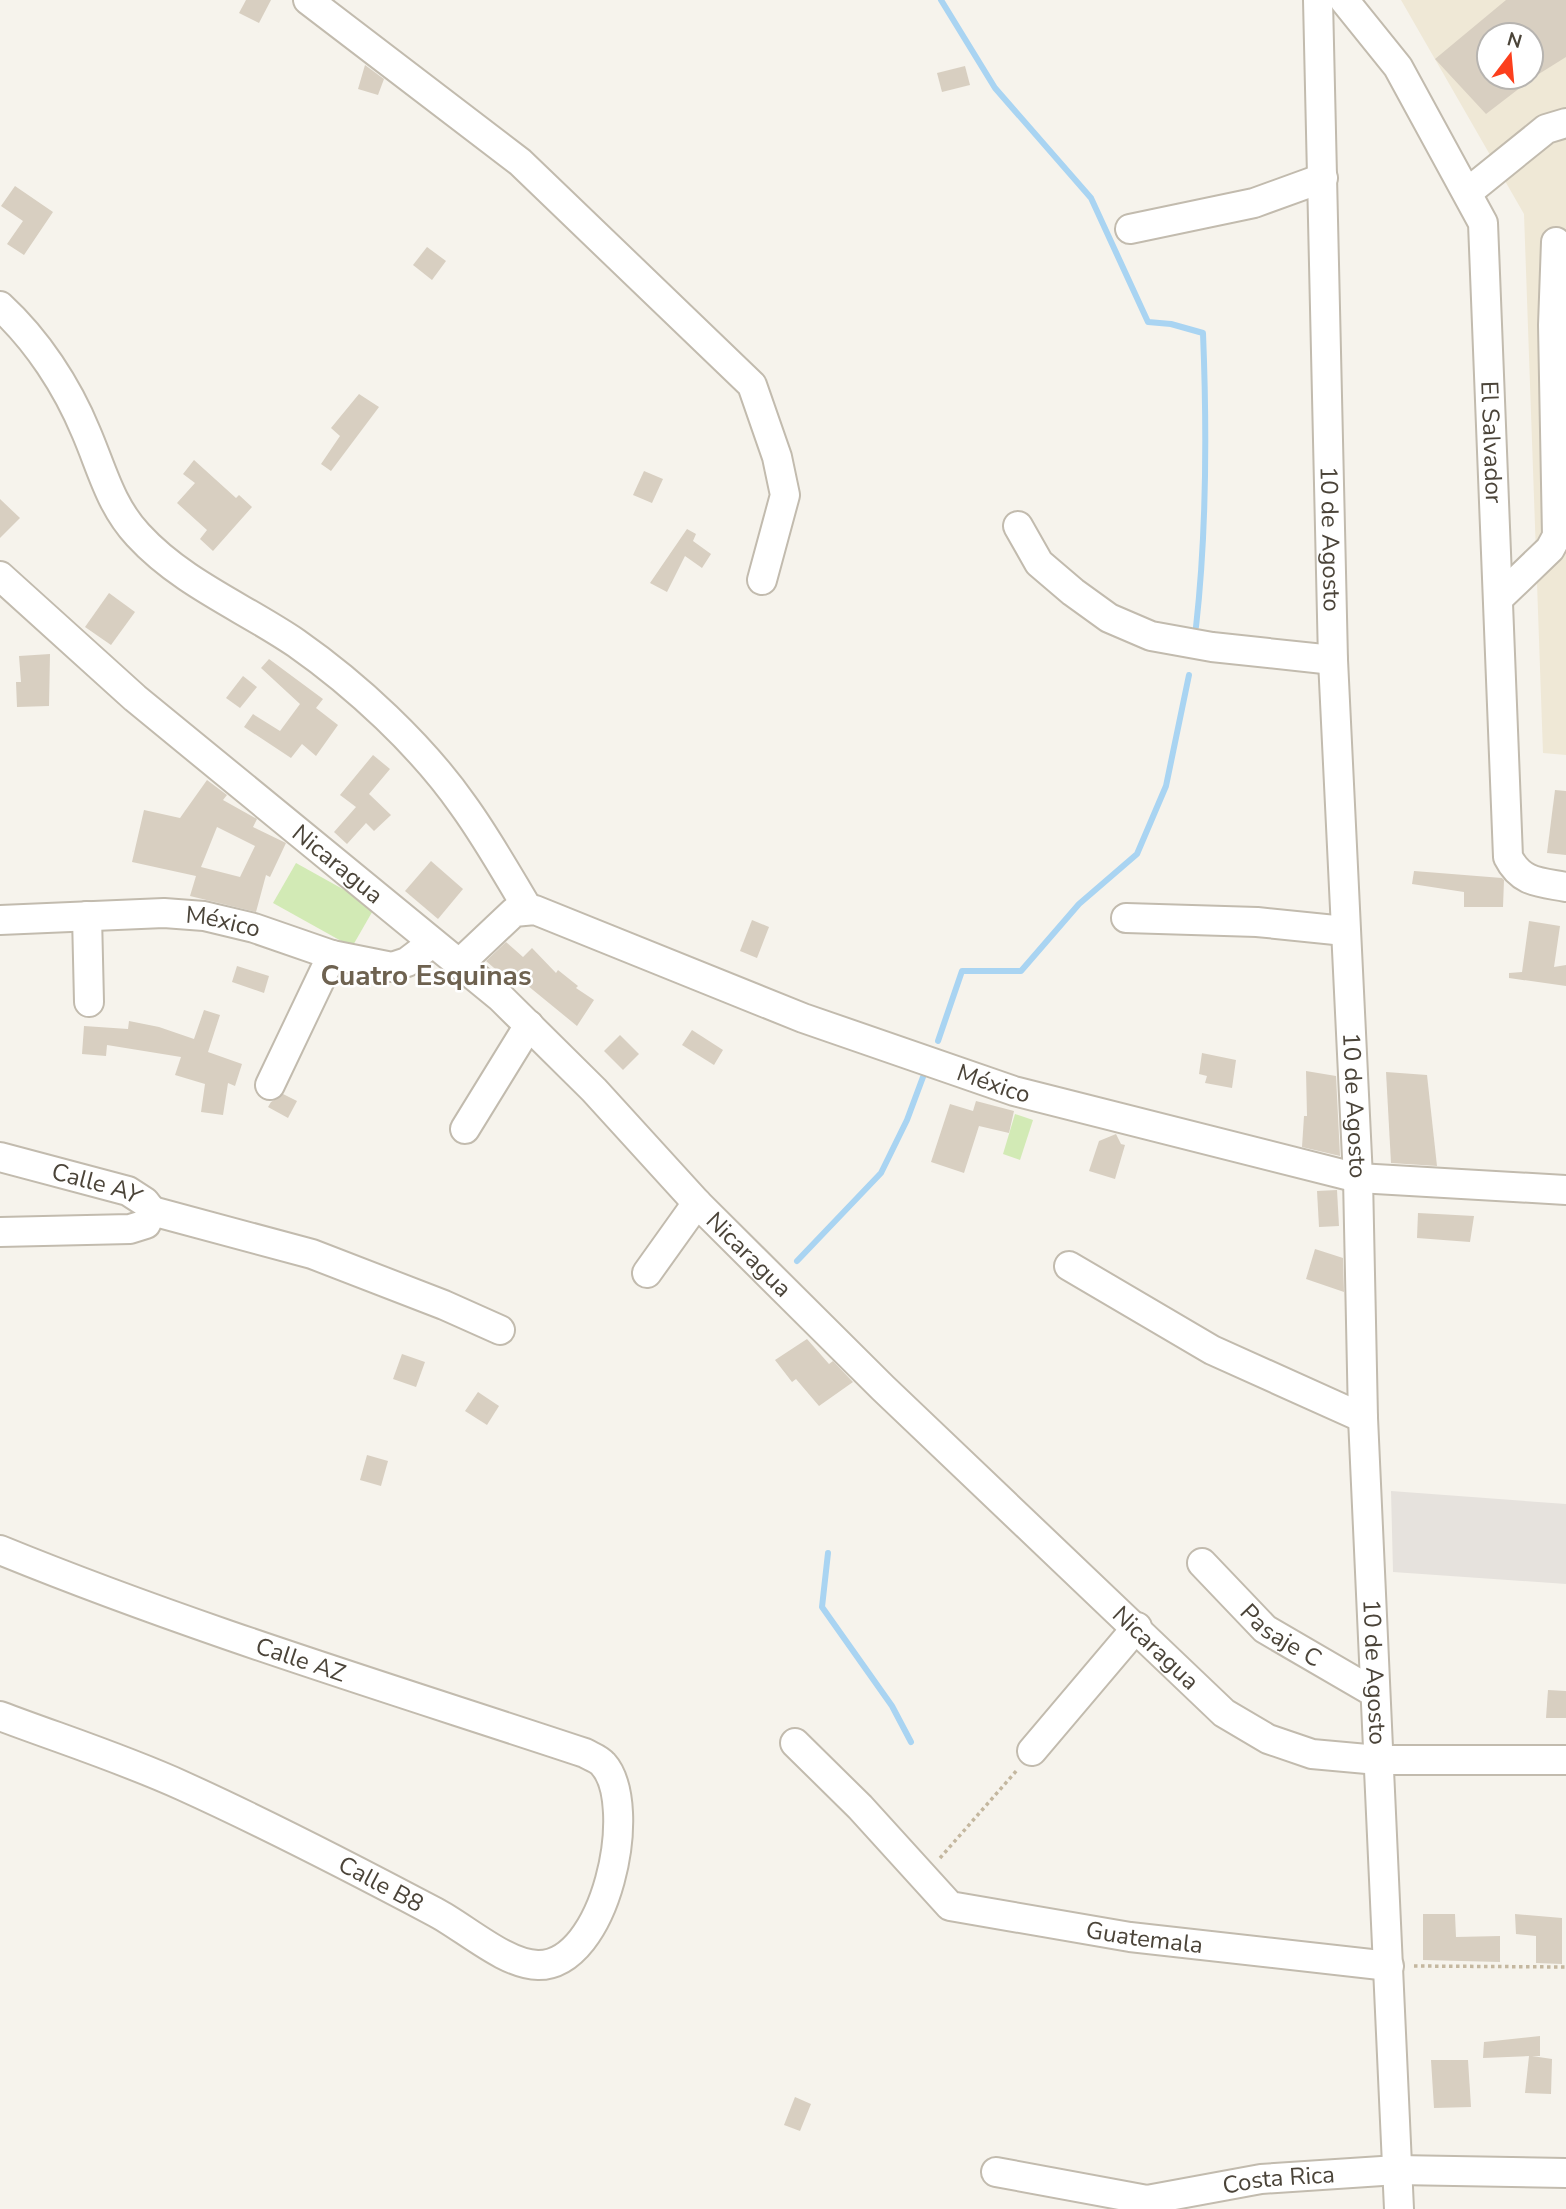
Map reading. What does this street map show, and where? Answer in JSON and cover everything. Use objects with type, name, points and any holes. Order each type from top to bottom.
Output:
[{"type":"street","points":[[308,0],[520,162],[752,385],[777,457],[785,495],[762,580]]},
{"type":"street","name":"10 de Agosto","points":[[1318,0],[1333,660],[1358,1178],[1363,1418],[1389,1966],[1388,2019],[1399,2209]]},
{"type":"street","name":"El Salvador","points":[[1344,0],[1398,67],[1483,223],[1486,238],[1508,857],[1516,872],[1533,881],[1566,887]]},
{"type":"street","points":[[1468,192],[1546,129],[1566,123]]},
{"type":"street","points":[[1130,229],[1254,203],[1323,178]]},
{"type":"street","points":[[1499,598],[1550,549],[1557,536],[1553,325],[1556,242]]},
{"type":"street","points":[[0,306],[49,363],[72,401],[116,507],[136,533],[175,569],[298,645],[366,699],[434,768],[463,803],[528,909],[514,912],[460,963]]},
{"type":"street","points":[[1017,526],[1039,563],[1073,592],[1109,618],[1151,636],[1212,647],[1333,660]]},
{"type":"street","name":"Nicaragua","points":[[0,576],[135,698],[432,943],[460,963],[529,1025],[594,1090],[697,1203],[883,1388],[1138,1628],[1224,1713],[1268,1740],[1312,1754],[1378,1760],[1566,1760]]},
{"type":"street","name":"México","points":[[528,909],[906,1055],[1014,1091],[1358,1178],[1566,1190]]},
{"type":"street","name":"México","points":[[0,920],[164,913],[204,916],[254,928],[332,955],[392,967],[407,962],[432,943]]},
{"type":"street","points":[[87,916],[89,1002]]},
{"type":"street","points":[[1126,918],[1257,922],[1345,931]]},
{"type":"street","points":[[270,1085],[332,955]]},
{"type":"street","points":[[465,1129],[529,1025]]},
{"type":"street","name":"Calle AY","points":[[0,1157],[128,1191],[145,1202],[152,1211],[146,1224],[130,1229],[0,1232]]},
{"type":"street","points":[[647,1273],[697,1203]]},
{"type":"street","points":[[152,1211],[312,1254],[444,1305],[500,1330]]},
{"type":"street","points":[[1069,1266],[1212,1350],[1363,1418]]},
{"type":"street","name":"Calle AZ","points":[[0,1550],[91,1586],[585,1753],[603,1763]]},
{"type":"street","name":"Pasaje C","points":[[1202,1563],[1265,1629],[1375,1693]]},
{"type":"street","points":[[1032,1751],[1138,1628]]},
{"type":"street","name":"Calle B8","points":[[0,1716],[181,1785],[369,1877],[439,1914],[517,1961],[540,1965],[565,1956],[589,1932],[605,1900],[615,1868],[618,1827],[612,1783],[603,1763]]},
{"type":"street","name":"Guatemala","points":[[795,1743],[860,1807],[950,1906],[1130,1937],[1389,1966]]},
{"type":"street","name":"Costa Rica","points":[[996,2172],[1147,2200],[1261,2179],[1397,2170],[1566,2173]]},
{"type":"path","points":[[923,1878],[1014,1775]]},
{"type":"path","points":[[1389,1966],[1566,1967]]},
{"type":"shaded area","points":[[1401,0],[1566,0],[1566,755],[1543,753],[1524,214]]},
{"type":"shaded area","points":[[1391,1491],[1566,1504],[1566,1584],[1393,1572]]},
{"type":"green space","points":[[296,863],[375,907],[352,947],[273,903]]},
{"type":"green space","points":[[1015,1114],[1033,1120],[1020,1160],[1003,1154]]},
{"type":"building","points":[[246,0],[271,0],[259,23],[239,13]]},
{"type":"building","points":[[1506,0],[1566,0],[1566,57],[1545,70],[1545,21],[1481,21]]},
{"type":"building","points":[[1475,26],[1475,91],[1516,91],[1486,114],[1435,59]]},
{"type":"building","points":[[365,65],[384,79],[378,95],[358,89]]},
{"type":"building","points":[[965,66],[970,85],[942,92],[937,73]]},
{"type":"building","points":[[15,186],[53,212],[24,255],[7,244],[23,221],[1,206]]},
{"type":"building","points":[[427,247],[446,261],[432,280],[413,265]]},
{"type":"building","points":[[359,394],[379,407],[331,471],[321,464],[340,436],[331,428]]},
{"type":"building","points":[[194,460],[236,498],[239,495],[252,507],[213,551],[200,539],[207,530],[177,503],[195,483],[183,474]]},
{"type":"building","points":[[644,471],[663,479],[652,503],[633,495]]},
{"type":"building","points":[[0,499],[20,518],[0,538]]},
{"type":"building","points":[[687,529],[696,534],[693,541],[711,554],[702,568],[685,556],[667,592],[650,583]]},
{"type":"building","points":[[109,593],[135,612],[111,645],[85,627]]},
{"type":"building","points":[[50,654],[49,706],[17,707],[16,682],[21,682],[19,656]]},
{"type":"building","points":[[269,659],[323,699],[316,708],[338,725],[316,756],[302,744],[291,758],[244,727],[253,714],[280,731],[300,704],[261,668]]},
{"type":"building","points":[[243,676],[257,687],[240,708],[226,698]]},
{"type":"building","points":[[373,755],[390,769],[369,794],[391,815],[374,831],[366,823],[347,844],[334,832],[356,807],[340,795]]},
{"type":"building","points":[[207,780],[227,795],[223,800],[257,819],[253,827],[286,843],[270,877],[266,875],[256,912],[190,896],[196,876],[132,862],[144,810],[180,818]],"holes":[[[217,827],[255,846],[240,877],[201,867]]]},
{"type":"building","points":[[1555,790],[1566,791],[1566,855],[1547,853]]},
{"type":"building","points":[[431,861],[463,889],[438,919],[405,891]]},
{"type":"building","points":[[1414,871],[1502,878],[1503,907],[1464,907],[1464,892],[1412,884]]},
{"type":"building","points":[[752,920],[769,927],[757,958],[740,951]]},
{"type":"building","points":[[1529,921],[1560,926],[1554,967],[1566,965],[1566,986],[1509,978],[1509,973],[1522,972]]},
{"type":"building","points":[[506,942],[523,957],[532,948],[556,973],[558,970],[578,986],[576,988],[594,1000],[577,1026],[522,981],[516,987],[486,961]]},
{"type":"building","points":[[237,966],[269,976],[264,993],[232,982]]},
{"type":"building","points":[[204,1010],[220,1015],[208,1052],[242,1064],[235,1086],[228,1083],[223,1115],[201,1112],[205,1084],[175,1075],[181,1057],[107,1045],[106,1056],[82,1054],[84,1026],[128,1029],[129,1021],[159,1027],[194,1039]]},
{"type":"building","points":[[692,1030],[723,1050],[714,1065],[682,1045]]},
{"type":"building","points":[[620,1035],[639,1054],[623,1070],[604,1051]]},
{"type":"building","points":[[1202,1053],[1236,1060],[1232,1088],[1205,1083],[1207,1076],[1199,1074]]},
{"type":"building","points":[[1306,1071],[1336,1076],[1340,1156],[1302,1147],[1304,1116],[1307,1116]]},
{"type":"building","points":[[1386,1072],[1427,1075],[1437,1166],[1391,1163]]},
{"type":"building","points":[[283,1094],[297,1101],[288,1118],[268,1107]]},
{"type":"building","points":[[976,1101],[1014,1111],[1009,1133],[979,1126],[964,1173],[931,1162],[950,1104],[973,1111]]},
{"type":"building","points":[[1116,1134],[1121,1144],[1125,1145],[1115,1179],[1089,1171],[1099,1141]]},
{"type":"building","points":[[1337,1190],[1339,1226],[1319,1227],[1317,1191]]},
{"type":"building","points":[[1418,1213],[1474,1216],[1470,1242],[1417,1238]]},
{"type":"building","points":[[1315,1249],[1343,1258],[1344,1292],[1306,1279]]},
{"type":"building","points":[[807,1339],[829,1364],[833,1361],[853,1382],[819,1406],[796,1379],[792,1382],[775,1360]]},
{"type":"building","points":[[402,1354],[425,1362],[416,1387],[393,1379]]},
{"type":"building","points":[[478,1392],[499,1406],[487,1425],[465,1411]]},
{"type":"building","points":[[367,1455],[388,1461],[381,1486],[360,1480]]},
{"type":"building","points":[[1548,1690],[1566,1691],[1566,1718],[1546,1718]]},
{"type":"building","points":[[1423,1914],[1455,1914],[1456,1937],[1500,1936],[1500,1962],[1423,1960]]},
{"type":"building","points":[[1515,1914],[1562,1918],[1562,1964],[1536,1963],[1536,1936],[1516,1934]]},
{"type":"building","points":[[1540,2036],[1540,2056],[1532,2056],[1552,2059],[1551,2094],[1525,2093],[1529,2056],[1483,2058],[1484,2042]]},
{"type":"building","points":[[1431,2060],[1468,2060],[1471,2107],[1434,2108]]},
{"type":"building","points":[[795,2097],[811,2104],[800,2131],[784,2125]]},
{"type":"waterway","points":[[941,0],[995,88],[1091,198],[1148,322],[1171,324],[1203,333],[1205,480],[1196,627]]},
{"type":"waterway","points":[[938,1041],[962,971],[1021,971],[1079,904],[1137,854],[1166,786],[1189,675]]},
{"type":"waterway","points":[[797,1261],[881,1173],[907,1120],[923,1077]]},
{"type":"waterway","points":[[828,1553],[822,1607],[892,1706],[911,1742]]},
{"type":"district","name":"Cuatro Esquinas","points":[[426,976]]}]
